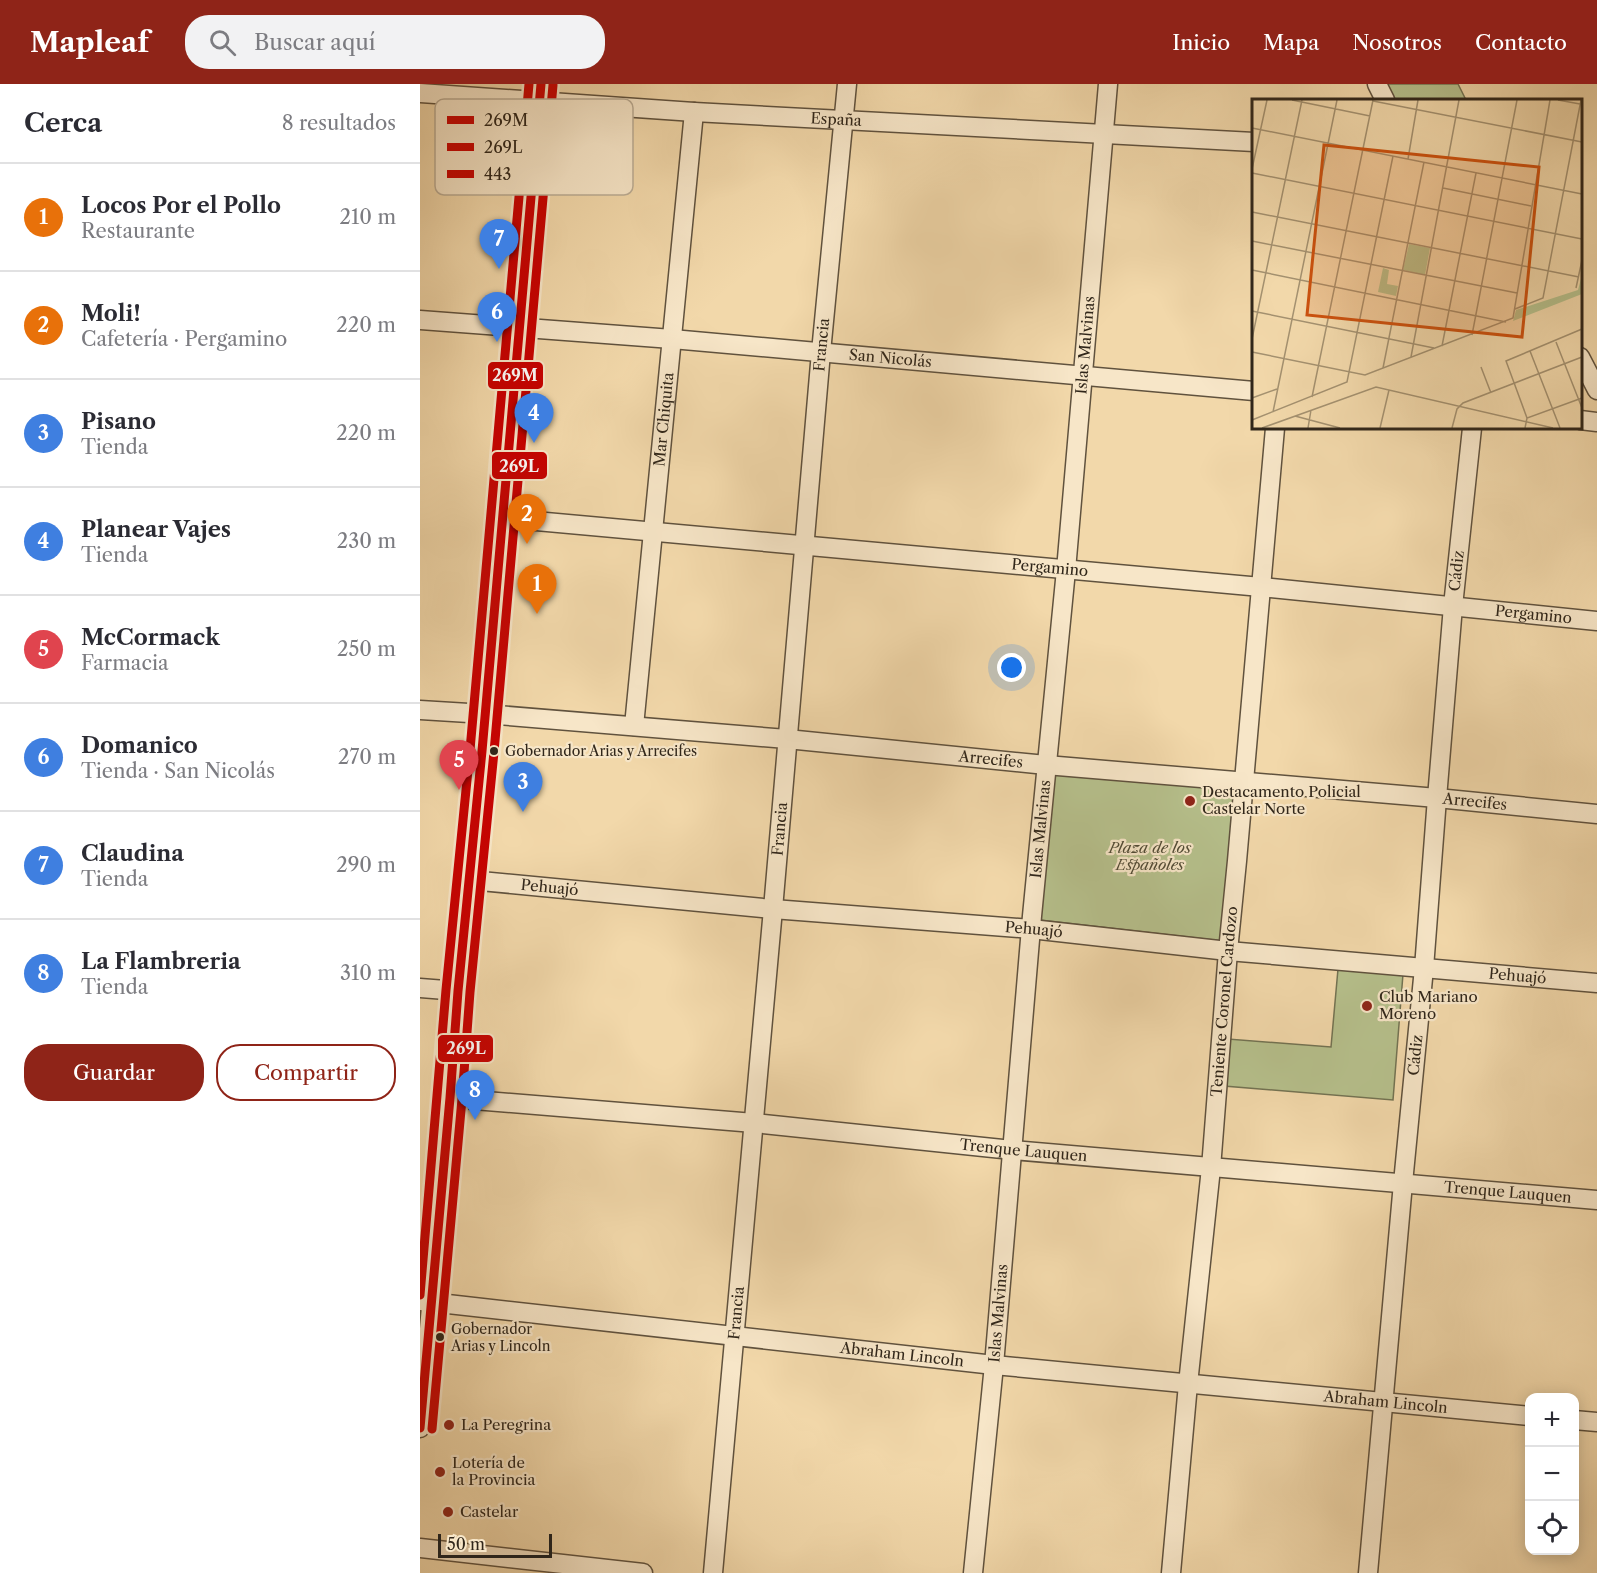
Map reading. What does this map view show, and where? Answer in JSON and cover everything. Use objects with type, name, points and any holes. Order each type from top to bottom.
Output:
[{"type":"street","name":"Francia","points":[[713,1573],[774,909],[821,352],[847,84]]},
{"type":"street","name":"Islas Malvinas","points":[[973,1573],[994,1365],[1030,929],[1066,570],[1108,84]]},
{"type":"street","points":[[1377,84],[1384,99]]},
{"type":"street","name":"España","points":[[420,93],[540,92],[594,99]]},
{"type":"street","name":"España","points":[[633,104],[694,112],[1252,142]]},
{"type":"street","name":"Mar Chiquita","points":[[634,726],[694,112]]},
{"type":"street","points":[[420,1428],[426,1302],[450,1098],[531,195]]},
{"type":"street","name":"San Nicolás","points":[[420,320],[672,339],[1252,391]]},
{"type":"street","points":[[1582,359],[1597,390]]},
{"type":"street","points":[[1582,420],[1597,422]]},
{"type":"street","name":"Teniente Coronel Cardozo","points":[[1171,1573],[1211,1168],[1275,429]]},
{"type":"street","name":"Cádiz","points":[[1368,1573],[1424,968],[1453,606],[1472,429]]},
{"type":"street","name":"Pergamino","points":[[502,518],[804,544],[1597,621]]},
{"type":"street","name":"Arrecifes","points":[[420,710],[787,739],[1046,765],[1597,814]]},
{"type":"street","name":"Pehuajó","points":[[470,880],[774,909],[1030,929],[1228,951],[1597,983]]},
{"type":"street","points":[[420,988],[458,991]]},
{"type":"street","name":"Trenque Lauquen","points":[[450,1098],[754,1123],[1211,1168],[1597,1200]]},
{"type":"street","name":"Abraham Lincoln","points":[[426,1302],[994,1365],[1525,1416]]},
{"type":"street","points":[[1579,1420],[1597,1422]]},
{"type":"street","points":[[420,1548],[643,1573]]},
{"type":"green space","points":[[1386,84],[1458,84],[1466,99],[1394,99]]},
{"type":"green space","name":"Plaza de los Españoles","points":[[1054,774],[1237,789],[1223,941],[1040,920]]},
{"type":"green space","name":"Club Mariano Moreno","points":[[1338,969],[1403,974],[1393,1100],[1224,1086],[1228,1039],[1331,1047]]},
{"type":"transit line","name":"443","points":[[528,99],[529,84]]},
{"type":"transit line","name":"269M","points":[[540,99],[541,84]]},
{"type":"transit line","name":"269L","points":[[552,99],[553,85]]},
{"type":"transit line","name":"443","points":[[420,1295],[519,195]]},
{"type":"transit line","name":"269M","points":[[420,1428],[531,195]]},
{"type":"transit line","name":"269L","points":[[432,1429],[543,195]]},
{"type":"place","name":"Claudina","points":[[499,269]]},
{"type":"place","name":"Domanico","points":[[497,342]]},
{"type":"place","name":"Planear Vajes","points":[[534,443]]},
{"type":"place","name":"Moli!","points":[[527,544]]},
{"type":"place","name":"Locos Por el Pollo","points":[[537,614]]},
{"type":"place","name":"Gobernador Arias y Arrecifes","points":[[494,751]]},
{"type":"place","name":"McCormack","points":[[459,790]]},
{"type":"place","name":"Destacamento Policial Castelar Norte","points":[[1190,801]]},
{"type":"place","name":"Pisano","points":[[523,812]]},
{"type":"place","name":"Club Mariano Moreno","points":[[1367,1006]]},
{"type":"place","name":"La Flambreria","points":[[475,1120]]},
{"type":"place","name":"Gobernador Arias y Lincoln","points":[[440,1337]]},
{"type":"place","name":"La Peregrina","points":[[449,1425]]},
{"type":"place","name":"Lotería de la Provincia","points":[[440,1472]]},
{"type":"place","name":"Castelar","points":[[448,1512]]}]
